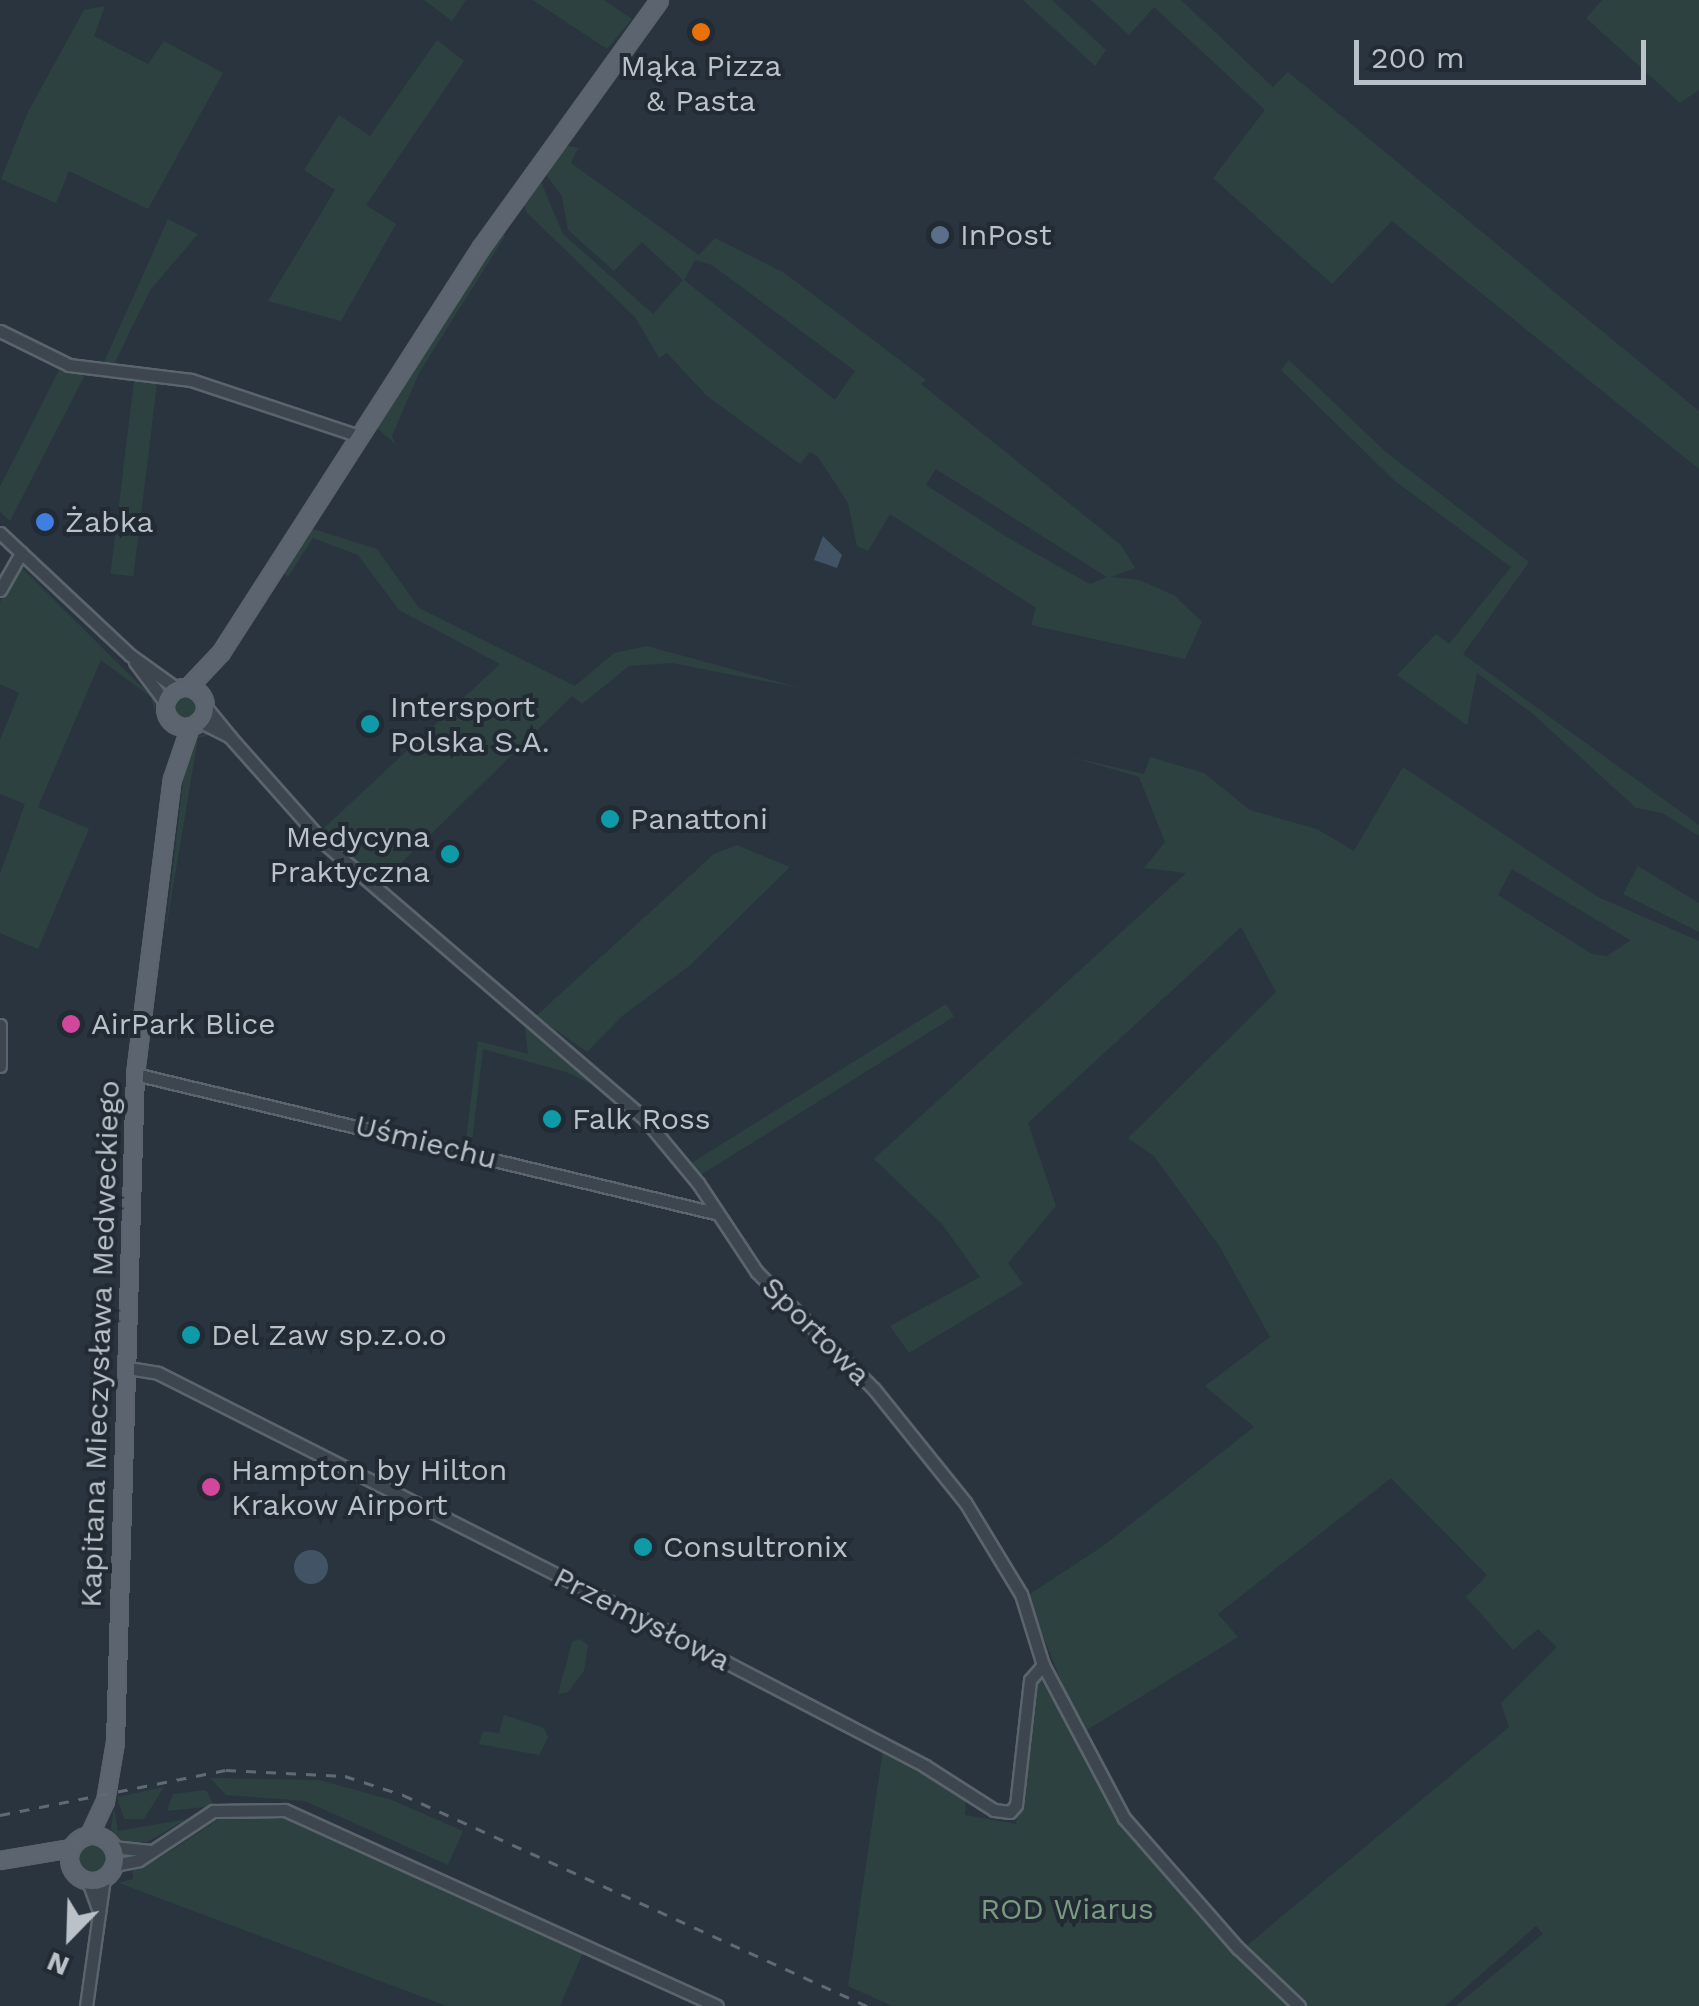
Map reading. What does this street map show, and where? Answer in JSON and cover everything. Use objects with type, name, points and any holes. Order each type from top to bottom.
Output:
[{"type":"main road","points":[[187,706],[480,248],[659,0]]},
{"type":"main road","name":"Kapitana Mieczysława Medweckiego","points":[[102,1840],[115,1742],[135,1074],[174,770],[187,706]]},
{"type":"main road","points":[[0,1860],[24,1855],[70,1856],[102,1840],[102,1875]]},
{"type":"main road","points":[[70,1856],[102,1875]]},
{"type":"street","points":[[0,332],[69,365],[163,374],[359,436]]},
{"type":"street","points":[[0,533],[187,706]]},
{"type":"street","points":[[0,590],[21,553]]},
{"type":"street","name":"Sportowa","points":[[187,706],[230,736],[324,844],[611,1084],[698,1183],[715,1213],[784,1304],[874,1389],[966,1502],[1021,1594],[1043,1664],[1124,1818],[1238,1948],[1300,2006]]},
{"type":"street","points":[[0,1066],[1,1029]]},
{"type":"street","name":"Uśmiechu","points":[[135,1074],[715,1213]]},
{"type":"street","name":"Przemysłowa","points":[[128,1368],[158,1374],[585,1588],[925,1766],[994,1810],[1010,1812],[1016,1805],[1030,1680],[1043,1664]]},
{"type":"street","points":[[86,2006],[102,1875],[151,1851],[213,1811],[285,1810],[718,2006]]},
{"type":"street","points":[[102,1840],[151,1851]]},
{"type":"green space","points":[[424,0],[466,0],[452,21]]},
{"type":"green space","points":[[533,0],[604,0],[632,19],[607,49]]},
{"type":"green space","points":[[1023,0],[1052,0],[1106,50],[1095,66]]},
{"type":"green space","points":[[1091,0],[1181,0],[1273,87],[1288,72],[1699,411],[1699,469],[1392,221],[1332,284],[1213,178],[1265,110],[1154,7],[1129,35]]},
{"type":"green space","points":[[1602,0],[1699,0],[1699,90],[1680,103],[1586,18]]},
{"type":"green space","points":[[105,6],[94,36],[148,64],[164,41],[223,73],[148,209],[69,171],[56,203],[1,179],[28,112],[84,10]]},
{"type":"green space","points":[[437,40],[464,61],[366,205],[396,224],[341,321],[268,301],[335,190],[304,170],[339,115],[370,136]]},
{"type":"green space","points":[[564,145],[578,148],[571,163],[699,255],[715,238],[786,274],[926,380],[921,384],[1121,545],[1135,568],[1111,577],[1140,580],[1175,596],[1202,622],[1185,659],[1031,625],[1036,608],[890,514],[868,551],[857,546],[848,503],[818,457],[810,452],[800,464],[707,396],[667,353],[659,358],[635,317],[528,214],[523,204],[541,182],[563,234],[653,314],[683,280],[642,242],[614,271],[568,230],[562,196],[545,173]],"holes":[[[695,260],[712,265],[855,371],[835,400],[684,280]],[[936,469],[1107,577],[1090,584],[926,485]]]},
{"type":"green space","points":[[168,219],[198,234],[151,289],[114,364],[104,362]]},
{"type":"green space","points":[[502,232],[505,236],[419,373],[392,436],[396,445],[376,427]]},
{"type":"green space","points":[[1289,360],[1387,453],[1529,562],[1463,654],[1699,825],[1699,836],[1662,813],[1636,808],[1532,713],[1477,673],[1467,725],[1397,675],[1436,634],[1449,644],[1511,567],[1395,481],[1281,370]]},
{"type":"green space","points":[[60,368],[87,371],[10,521],[0,512],[0,487]]},
{"type":"green space","points":[[135,374],[158,377],[133,576],[111,574]]},
{"type":"green space","points":[[310,528],[377,549],[419,608],[575,686],[614,653],[647,646],[800,688],[672,663],[629,666],[582,704],[572,696],[381,883],[323,829],[500,664],[399,610],[358,555],[313,538],[288,577],[283,573]]},
{"type":"green space","points":[[20,566],[155,700],[156,716],[151,697],[101,660],[38,807],[89,829],[38,949],[0,933],[0,874],[25,804],[0,794],[0,740],[19,693],[0,684],[0,602]]},
{"type":"green space","points":[[184,692],[198,701],[199,707],[190,721],[184,722],[170,713],[169,707],[178,693]]},
{"type":"green space","points":[[205,733],[210,735],[198,738],[165,935],[185,764],[191,740]]},
{"type":"green space","points":[[1071,757],[1144,774],[1150,757],[1204,773],[1250,810],[1317,829],[1354,851],[1403,767],[1598,897],[1699,941],[1699,2006],[1456,2006],[1543,1934],[1536,1926],[1445,2006],[1305,2006],[1244,1948],[1509,1727],[1501,1703],[1557,1647],[1538,1629],[1513,1650],[1466,1597],[1487,1575],[1391,1478],[1218,1614],[1238,1637],[1082,1733],[1027,1596],[1103,1546],[1254,1427],[1205,1386],[1270,1337],[1220,1247],[1154,1156],[1128,1138],[1276,992],[1241,927],[1028,1123],[1056,1206],[1008,1263],[1023,1284],[909,1353],[890,1326],[980,1277],[942,1224],[874,1159],[1186,873],[1144,868],[1165,842],[1139,777]],"holes":[[[1512,869],[1630,940],[1607,956],[1592,954],[1498,895]]]},
{"type":"green space","points":[[737,845],[790,867],[689,966],[621,1017],[587,1052],[536,1016],[714,854]]},
{"type":"green space","points":[[1638,866],[1699,903],[1699,932],[1623,894]]},
{"type":"green space","points":[[946,1004],[954,1017],[696,1178],[688,1165]]},
{"type":"green space","points":[[524,1020],[619,1097],[566,1072],[483,1049],[471,1149],[465,1148],[478,1041],[528,1054]]},
{"type":"green space","points":[[579,1639],[588,1645],[584,1671],[568,1692],[558,1694],[572,1642]]},
{"type":"green space","name":"ROD Wiarus","points":[[1041,1680],[1131,1833],[1293,2006],[892,2006],[848,1986],[883,1750],[966,1798],[965,1815],[1016,1824],[1032,1689]]},
{"type":"green space","points":[[504,1715],[544,1728],[548,1737],[539,1755],[479,1744],[483,1731],[499,1733]]},
{"type":"green space","points":[[210,1778],[319,1780],[392,1800],[463,1831],[448,1865],[305,1801],[226,1795]]},
{"type":"green space","points":[[164,1787],[144,1819],[124,1819],[117,1797]]},
{"type":"green space","points":[[206,1790],[214,1806],[167,1811],[173,1794]]},
{"type":"green space","points":[[114,1808],[118,1831],[187,1819],[147,1842],[118,1842],[111,1828]]},
{"type":"green space","points":[[227,1814],[277,1815],[300,1823],[584,1950],[560,2006],[447,2006],[119,1883],[133,1879],[132,1867],[158,1859]]},
{"type":"green space","points":[[91,1844],[102,1848],[106,1859],[102,1870],[91,1874],[80,1870],[76,1859],[80,1848]]},
{"type":"water","points":[[823,536],[842,555],[837,568],[814,560]]},
{"type":"water","points":[[311,1550],[323,1555],[328,1567],[323,1579],[311,1584],[299,1579],[294,1567],[299,1555]]},
{"type":"railway","points":[[0,1815],[226,1770],[345,1776],[403,1795],[867,2006]]},
{"type":"place","name":"Mąka Pizza & Pasta","points":[[701,32]]},
{"type":"place","name":"InPost","points":[[940,235]]},
{"type":"place","name":"Żabka","points":[[45,522]]},
{"type":"place","name":"Intersport Polska S.A.","points":[[370,724]]},
{"type":"place","name":"Panattoni","points":[[610,819]]},
{"type":"place","name":"Medycyna Praktyczna","points":[[450,854]]},
{"type":"place","name":"AirPark Blice","points":[[71,1024]]},
{"type":"place","name":"Falk Ross","points":[[552,1119]]},
{"type":"place","name":"Del Zaw sp.z.o.o","points":[[191,1335]]},
{"type":"place","name":"Hampton by Hilton Krakow Airport","points":[[211,1487]]},
{"type":"place","name":"Consultronix","points":[[643,1547]]}]
